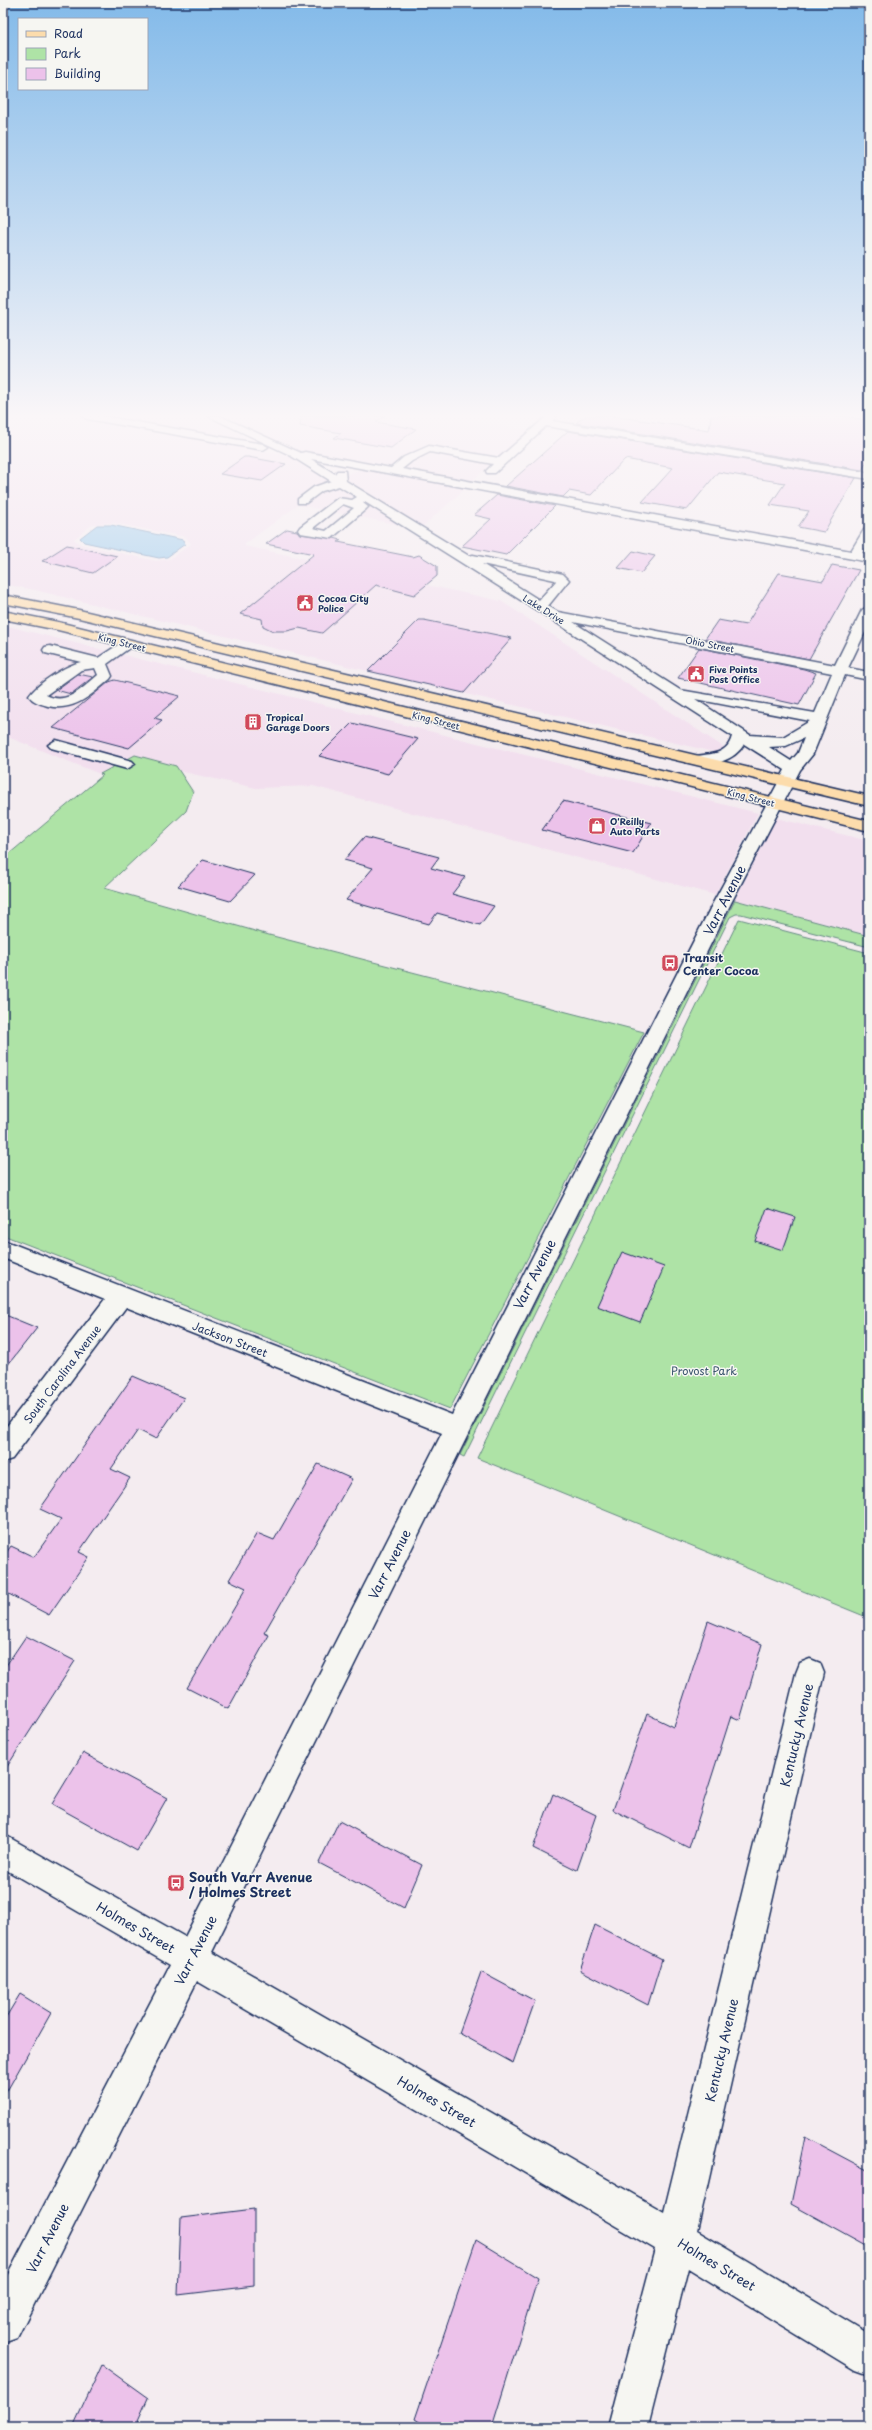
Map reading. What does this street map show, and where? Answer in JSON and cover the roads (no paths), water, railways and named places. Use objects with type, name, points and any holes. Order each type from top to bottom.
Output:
[{"type":"main road","name":"King Street","points":[[3,599],[696,760],[790,775],[869,801]]},
{"type":"main road","points":[[4,615],[26,612],[99,630],[141,630]]},
{"type":"main road","name":"King Street","points":[[4,615],[126,643],[869,826]]},
{"type":"street","name":"Lake Drive","points":[[415,529],[674,691],[739,736],[790,775]]},
{"type":"street","points":[[710,529],[869,558]]},
{"type":"street","points":[[854,556],[869,531]]},
{"type":"street","points":[[459,556],[559,577],[563,580],[545,610]]},
{"type":"street","points":[[516,592],[533,572]]},
{"type":"street","name":"Ohio Street","points":[[545,610],[869,676]]},
{"type":"street","points":[[774,803],[790,775],[801,762],[840,670],[869,610]]},
{"type":"street","points":[[50,650],[100,663],[126,643]]},
{"type":"street","points":[[674,691],[818,721]]},
{"type":"street","points":[[696,760],[730,754],[736,748],[739,736],[781,743],[792,740],[818,721]]},
{"type":"street","points":[[56,745],[127,764]]},
{"type":"street","name":"Varr Avenue","points":[[3,2324],[191,1959],[457,1428],[774,803]]},
{"type":"street","name":"Jackson Street","points":[[3,1250],[457,1428]]},
{"type":"street","name":"South Carolina Avenue","points":[[3,1451],[121,1296]]},
{"type":"street","name":"Kentucky Avenue","points":[[628,2427],[676,2240],[810,1673]]},
{"type":"street","name":"Holmes Street","points":[[3,1850],[676,2240],[869,2356]]},
{"type":"water","points":[[91,529],[132,529],[183,540],[185,544],[167,557],[159,558],[84,542],[80,538]]},
{"type":"place","name":"Cocoa City Police","points":[[305,603]]},
{"type":"place","name":"Five Points Post Office","points":[[696,674]]},
{"type":"place","name":"Tropical Garage Doors","points":[[253,722]]},
{"type":"place","name":"O'Reilly Auto Parts","points":[[597,826]]},
{"type":"place","name":"Transit Center Cocoa","points":[[670,963]]},
{"type":"place","name":"South Varr Avenue / Holmes Street","points":[[176,1883]]},
{"type":"park label","name":"Provost Park","points":[[704,1370]]}]
